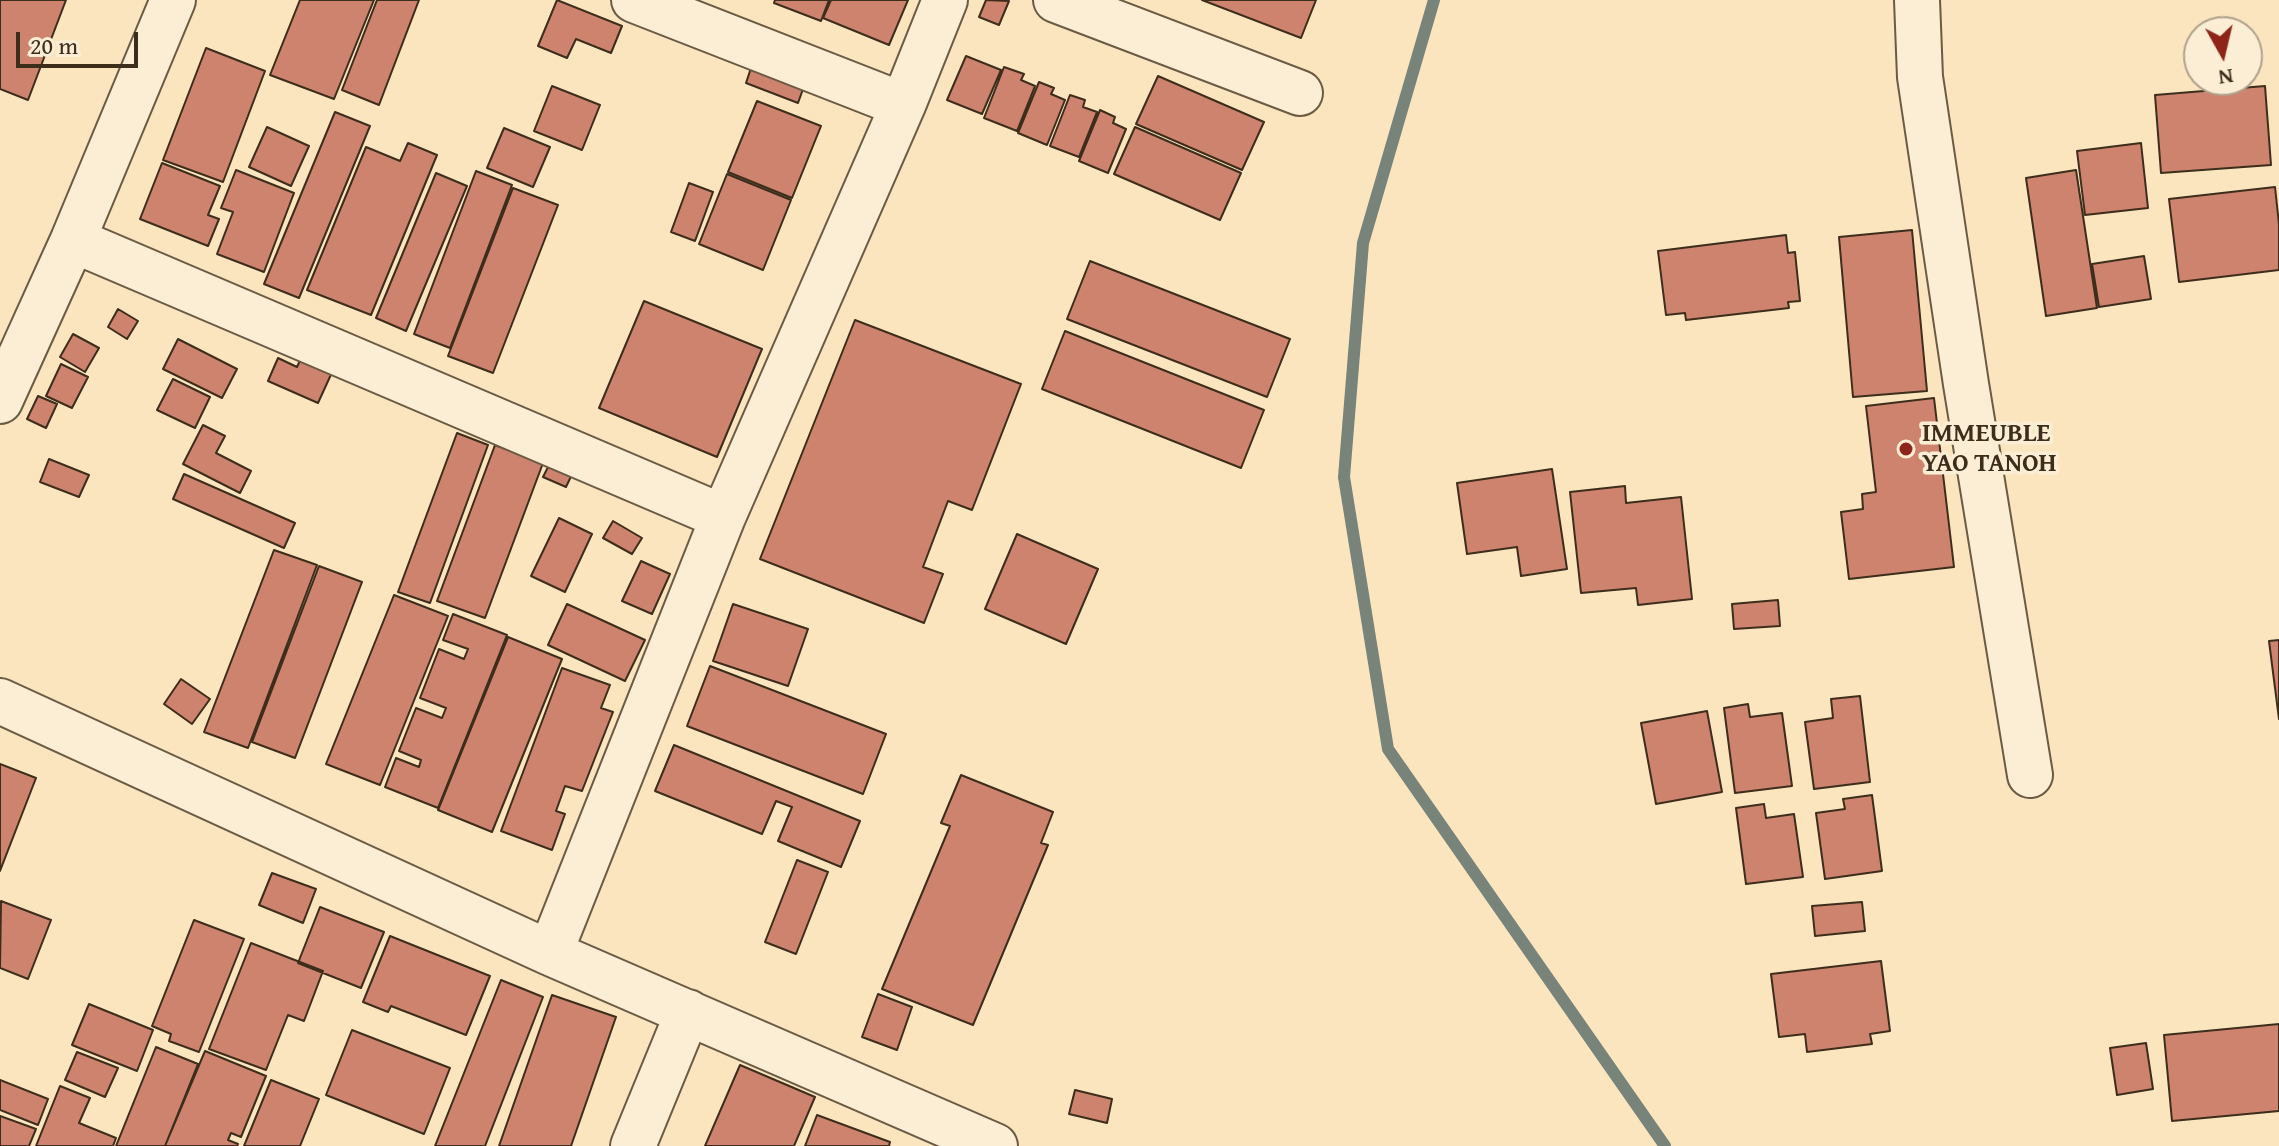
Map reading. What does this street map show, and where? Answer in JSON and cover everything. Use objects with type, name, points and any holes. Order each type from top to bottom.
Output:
[{"type":"street","points":[[0,401],[73,240],[173,0]]},
{"type":"street","points":[[634,0],[903,105]]},
{"type":"street","points":[[550,953],[723,517],[903,105],[945,0]]},
{"type":"street","points":[[1056,0],[1300,93]]},
{"type":"street","points":[[1917,0],[1922,92],[2030,775]]},
{"type":"street","points":[[73,240],[723,517]]},
{"type":"street","points":[[0,701],[550,953],[995,1146]]},
{"type":"street","points":[[633,1146],[688,1012]]},
{"type":"building","points":[[0,0],[66,0],[28,100],[0,89]]},
{"type":"building","points":[[300,0],[374,0],[334,99],[270,75]]},
{"type":"building","points":[[377,0],[419,0],[379,105],[342,90]]},
{"type":"building","points":[[557,0],[622,26],[611,53],[576,39],[567,58],[538,46]]},
{"type":"building","points":[[775,0],[829,0],[821,21],[774,3]]},
{"type":"building","points":[[831,0],[908,0],[889,45],[823,18]]},
{"type":"building","points":[[986,0],[1009,1],[999,25],[979,17]]},
{"type":"building","points":[[1202,0],[1316,0],[1301,38]]},
{"type":"building","points":[[206,48],[265,71],[223,182],[163,160]]},
{"type":"building","points":[[966,56],[1001,70],[982,114],[947,100]]},
{"type":"building","points":[[754,59],[807,78],[798,103],[746,83]]},
{"type":"building","points":[[1004,67],[1024,74],[1021,80],[1035,86],[1017,131],[984,118]]},
{"type":"building","points":[[1158,76],[1264,122],[1242,170],[1136,124]]},
{"type":"building","points":[[1039,82],[1054,88],[1051,94],[1065,100],[1047,145],[1018,133]]},
{"type":"building","points":[[552,86],[600,105],[582,150],[534,131]]},
{"type":"building","points":[[2263,86],[2271,165],[2161,173],[2155,95],[2183,93],[2183,96],[2263,96]]},
{"type":"building","points":[[1070,95],[1085,100],[1083,107],[1097,112],[1079,157],[1050,146]]},
{"type":"building","points":[[757,101],[821,126],[792,198],[728,172]]},
{"type":"building","points":[[1100,110],[1115,117],[1113,123],[1126,129],[1108,173],[1079,161]]},
{"type":"building","points":[[335,112],[370,126],[299,298],[264,284]]},
{"type":"building","points":[[267,127],[309,146],[291,186],[249,167]]},
{"type":"building","points":[[1135,127],[1241,173],[1220,220],[1114,174]]},
{"type":"building","points":[[504,128],[550,147],[533,187],[487,168]]},
{"type":"building","points":[[408,143],[437,155],[371,315],[307,290],[366,147],[400,161]]},
{"type":"building","points":[[2141,143],[2148,208],[2085,215],[2077,151]]},
{"type":"building","points":[[162,163],[220,186],[208,215],[219,219],[208,246],[140,219]]},
{"type":"building","points":[[236,170],[294,193],[264,272],[217,254],[233,212],[221,208]]},
{"type":"building","points":[[2076,170],[2097,308],[2046,316],[2026,178]]},
{"type":"building","points":[[476,171],[512,185],[450,348],[414,334]]},
{"type":"building","points":[[436,173],[467,186],[406,331],[376,318]]},
{"type":"building","points":[[727,174],[791,200],[763,270],[699,244]]},
{"type":"building","points":[[689,183],[713,192],[695,241],[671,232]]},
{"type":"building","points":[[2275,187],[2279,270],[2179,282],[2169,199]]},
{"type":"building","points":[[513,188],[558,205],[493,373],[448,356]]},
{"type":"building","points":[[1912,230],[1927,391],[1853,397],[1839,237]]},
{"type":"building","points":[[1786,235],[1788,253],[1795,252],[1800,301],[1788,302],[1789,308],[1686,320],[1685,313],[1666,315],[1658,251]]},
{"type":"building","points":[[2144,256],[2151,299],[2099,307],[2092,264]]},
{"type":"building","points":[[1090,261],[1290,339],[1267,397],[1067,319]]},
{"type":"building","points":[[644,301],[762,349],[717,457],[599,408]]},
{"type":"building","points":[[118,309],[138,321],[127,339],[108,327]]},
{"type":"building","points":[[855,320],[1021,384],[972,510],[948,501],[923,567],[943,574],[924,623],[760,559]]},
{"type":"building","points":[[1065,331],[1264,410],[1241,468],[1042,389]]},
{"type":"building","points":[[73,334],[99,348],[85,372],[60,357]]},
{"type":"building","points":[[178,339],[237,369],[222,398],[163,369]]},
{"type":"building","points":[[303,354],[334,368],[318,403],[268,381],[278,358],[297,367]]},
{"type":"building","points":[[61,364],[88,377],[72,408],[46,396]]},
{"type":"building","points":[[173,379],[210,397],[195,428],[157,410]]},
{"type":"building","points":[[38,396],[57,404],[46,428],[27,419]]},
{"type":"building","name":"IMMEUBLE YAO TANOH","points":[[1934,398],[1954,567],[1849,579],[1841,512],[1863,509],[1862,494],[1876,492],[1866,406]]},
{"type":"building","points":[[203,425],[225,436],[216,453],[251,471],[240,493],[183,464]]},
{"type":"building","points":[[457,433],[488,445],[430,603],[398,592]]},
{"type":"building","points":[[495,445],[543,463],[485,618],[437,601]]},
{"type":"building","points":[[553,457],[575,468],[566,487],[543,477]]},
{"type":"building","points":[[49,459],[89,475],[79,497],[40,482]]},
{"type":"building","points":[[1552,469],[1567,569],[1521,576],[1517,547],[1467,554],[1457,483]]},
{"type":"building","points":[[184,474],[295,523],[284,548],[173,499]]},
{"type":"building","points":[[1625,486],[1626,503],[1681,497],[1692,599],[1638,605],[1636,588],[1581,593],[1570,492]]},
{"type":"building","points":[[559,518],[592,534],[565,592],[531,576]]},
{"type":"building","points":[[613,521],[642,538],[632,554],[603,538]]},
{"type":"building","points":[[1017,534],[1098,569],[1066,644],[985,609]]},
{"type":"building","points":[[274,550],[317,565],[248,748],[204,732]]},
{"type":"building","points":[[641,561],[670,574],[652,614],[622,601]]},
{"type":"building","points":[[319,566],[362,582],[295,758],[252,742]]},
{"type":"building","points":[[394,595],[448,616],[380,785],[326,764]]},
{"type":"building","points":[[1778,600],[1780,626],[1734,629],[1732,604]]},
{"type":"building","points":[[567,604],[645,640],[625,681],[548,645]]},
{"type":"building","points":[[733,604],[808,629],[788,686],[713,661]]},
{"type":"building","points":[[453,614],[507,635],[438,808],[385,787],[396,758],[419,767],[421,760],[399,751],[416,708],[442,718],[446,708],[420,698],[439,649],[464,659],[468,649],[443,640]]},
{"type":"building","points":[[508,637],[562,659],[492,832],[438,810]]},
{"type":"building","points":[[2279,640],[2279,719],[2269,641]]},
{"type":"building","points":[[710,666],[886,734],[863,794],[687,726]]},
{"type":"building","points":[[562,668],[610,685],[601,708],[613,712],[582,791],[565,786],[556,811],[565,814],[552,850],[501,831]]},
{"type":"building","points":[[181,679],[210,699],[192,724],[164,704]]},
{"type":"building","points":[[1860,696],[1870,782],[1814,789],[1805,722],[1833,718],[1831,699]]},
{"type":"building","points":[[1748,704],[1750,717],[1782,713],[1792,786],[1735,793],[1724,708]]},
{"type":"building","points":[[1707,711],[1722,792],[1656,804],[1641,723]]},
{"type":"building","points":[[674,745],[860,821],[841,867],[778,841],[792,807],[776,801],[762,834],[655,791]]},
{"type":"building","points":[[0,764],[36,778],[0,871]]},
{"type":"building","points":[[961,775],[1053,812],[1041,843],[1048,845],[973,1025],[882,989],[950,826],[941,823]]},
{"type":"building","points":[[1872,795],[1882,871],[1825,879],[1816,813],[1845,809],[1843,799]]},
{"type":"building","points":[[1764,804],[1766,818],[1794,814],[1803,877],[1746,884],[1736,808]]},
{"type":"building","points":[[797,860],[828,872],[796,954],[765,942]]},
{"type":"building","points":[[272,873],[316,889],[303,923],[259,905]]},
{"type":"building","points":[[1,901],[51,920],[28,979],[0,968]]},
{"type":"building","points":[[1862,902],[1865,931],[1815,936],[1812,906]]},
{"type":"building","points":[[320,907],[384,932],[361,988],[298,963]]},
{"type":"building","points":[[194,920],[244,939],[199,1052],[169,1041],[171,1034],[152,1026]]},
{"type":"building","points":[[390,936],[490,976],[466,1035],[391,1006],[388,1012],[363,1002]]},
{"type":"building","points":[[251,943],[323,971],[304,1021],[288,1015],[266,1070],[209,1049]]},
{"type":"building","points":[[1881,961],[1890,1031],[1870,1034],[1872,1044],[1807,1052],[1805,1034],[1779,1037],[1771,974]]},
{"type":"building","points":[[501,980],[543,997],[485,1146],[435,1146]]},
{"type":"building","points":[[878,994],[912,1007],[897,1050],[862,1037]]},
{"type":"building","points":[[552,995],[616,1017],[571,1146],[499,1146]]},
{"type":"building","points":[[89,1004],[153,1030],[137,1071],[72,1045]]},
{"type":"building","points":[[2279,1024],[2279,1111],[2172,1121],[2164,1035]]},
{"type":"building","points":[[352,1030],[450,1068],[424,1134],[326,1095]]},
{"type":"building","points":[[2146,1043],[2153,1089],[2117,1095],[2110,1048]]},
{"type":"building","points":[[156,1047],[198,1064],[165,1146],[116,1146]]},
{"type":"building","points":[[205,1051],[266,1076],[241,1137],[231,1133],[228,1140],[237,1146],[165,1146]]},
{"type":"building","points":[[77,1052],[118,1068],[105,1097],[65,1080]]},
{"type":"building","points":[[740,1065],[815,1097],[794,1146],[705,1146]]},
{"type":"building","points":[[0,1080],[48,1099],[38,1125],[0,1110]]},
{"type":"building","points":[[271,1080],[319,1099],[300,1146],[244,1146]]},
{"type":"building","points":[[60,1086],[90,1098],[79,1123],[116,1138],[113,1146],[36,1146]]},
{"type":"building","points":[[1075,1090],[1112,1099],[1107,1123],[1069,1114]]},
{"type":"building","points":[[817,1115],[890,1142],[889,1146],[805,1146]]},
{"type":"building","points":[[0,1116],[36,1129],[29,1146],[0,1146]]},
{"type":"waterway","points":[[1434,0],[1363,243],[1344,477],[1388,749],[1665,1146]]},
{"type":"place","name":"IMMEUBLE YAO TANOH","points":[[1906,449]]}]
